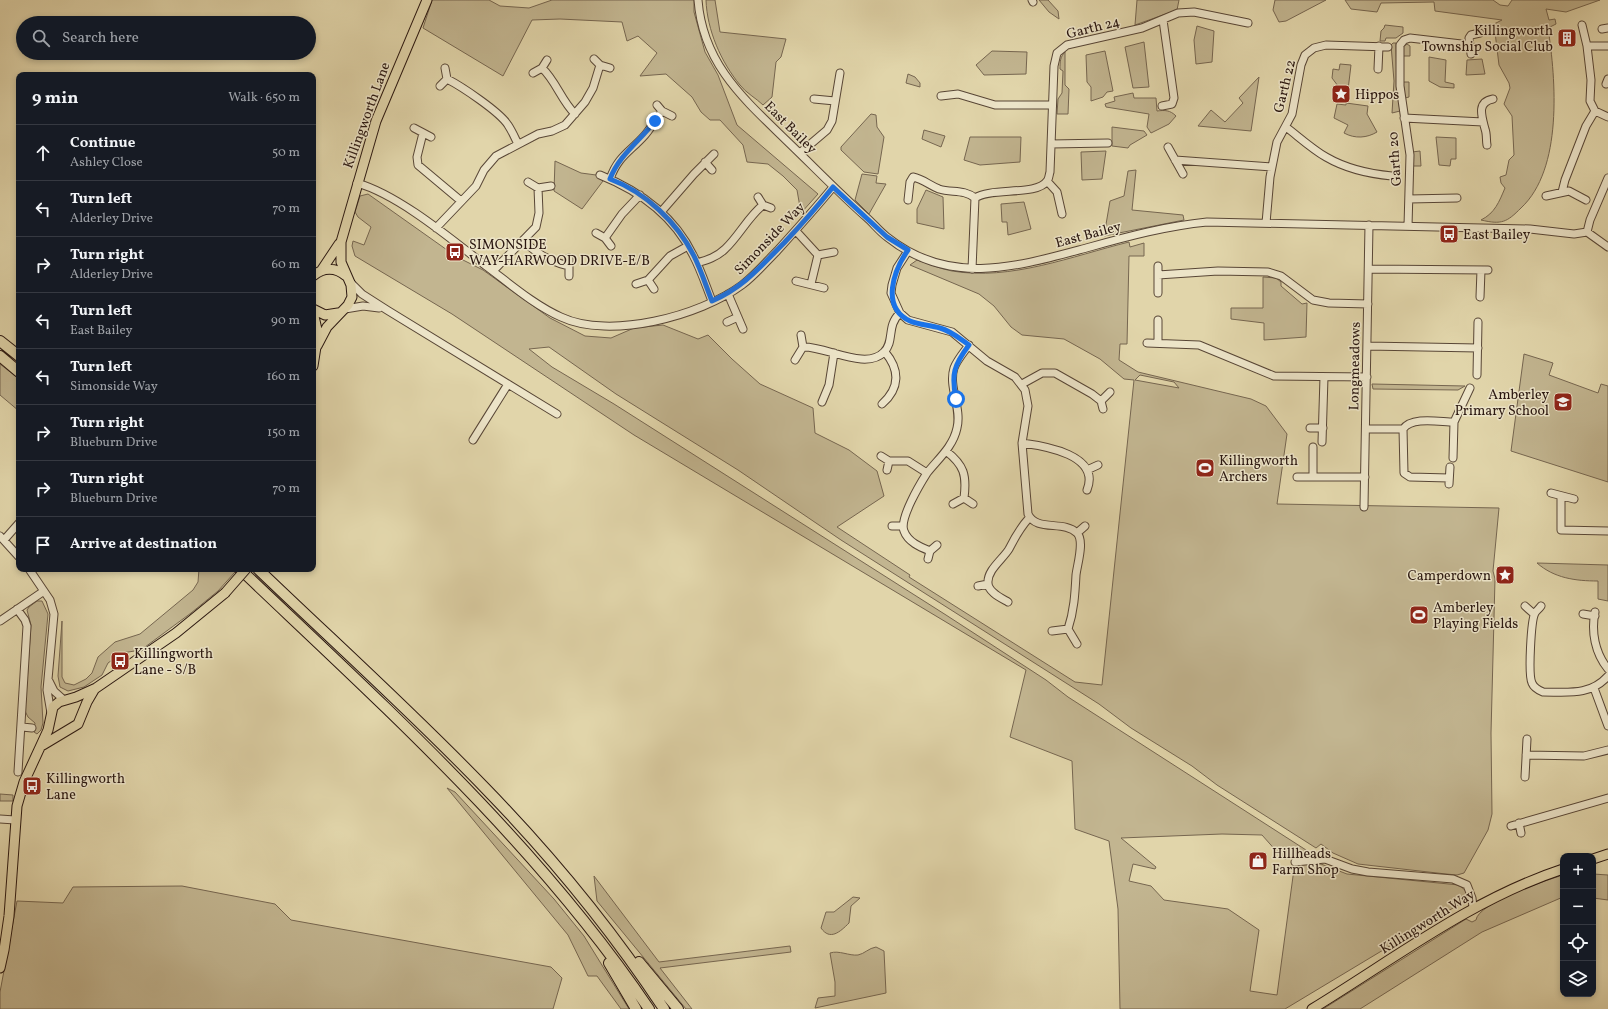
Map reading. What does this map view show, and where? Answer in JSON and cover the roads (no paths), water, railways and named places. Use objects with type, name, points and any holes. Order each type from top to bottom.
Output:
[{"type":"highway","points":[[0,341],[16,354]]},
{"type":"highway","points":[[0,356],[16,369]]},
{"type":"highway","points":[[243,572],[474,795],[516,840],[596,936],[649,1009]]},
{"type":"highway","points":[[261,572],[486,788],[528,833],[608,929],[664,1009]]},
{"type":"highway","points":[[608,929],[632,953],[678,1009]]},
{"type":"highway","points":[[596,936],[605,957],[636,1009]]},
{"type":"main road","name":"Killingworth Lane","points":[[341,242],[357,183],[381,107],[427,0]]},
{"type":"main road","points":[[317,273],[341,242]]},
{"type":"main road","points":[[317,346],[327,327],[342,311],[352,297],[348,280],[341,262],[341,242]]},
{"type":"main road","points":[[317,273],[336,270],[348,280]]},
{"type":"main road","points":[[316,311],[325,315],[342,311]]},
{"type":"main road","points":[[316,322],[318,330],[316,351]]},
{"type":"main road","points":[[0,968],[9,916],[15,820],[24,782],[42,746],[55,705],[96,688],[181,630],[226,593],[244,572]]},
{"type":"main road","points":[[42,746],[55,736],[78,724],[86,702],[96,688]]},
{"type":"main road","points":[[66,700],[76,704],[81,716]]},
{"type":"main road","points":[[52,716],[55,723],[60,727],[71,728]]},
{"type":"main road","points":[[1596,858],[1608,854]]},
{"type":"main road","name":"Killingworth Way","points":[[1312,1009],[1473,908],[1516,887],[1560,870]]},
{"type":"street","name":"East Bailey","points":[[698,0],[699,14],[704,35],[721,70],[741,95],[833,187],[887,237],[908,250],[937,263],[972,269],[1009,267],[1161,228],[1207,222],[1530,229],[1574,234],[1586,232]]},
{"type":"street","name":"Garth 24","points":[[1048,181],[1052,144],[1054,66],[1057,53],[1067,45],[1142,28],[1178,13],[1189,12],[1248,23]]},
{"type":"street","points":[[1162,106],[1172,104],[1174,98],[1163,20]]},
{"type":"street","points":[[1582,25],[1587,46],[1591,80],[1590,101],[1595,111],[1608,117]]},
{"type":"street","points":[[1470,54],[1469,38],[1471,35],[1480,33]]},
{"type":"street","name":"Garth 20","points":[[1408,226],[1410,155],[1400,86],[1399,51],[1404,40],[1410,38],[1470,45]]},
{"type":"street","name":"Garth 22","points":[[1266,224],[1272,166],[1277,142],[1292,114],[1301,65],[1305,55],[1314,48],[1326,45],[1388,47]]},
{"type":"street","points":[[1378,69],[1379,46]]},
{"type":"street","points":[[1587,46],[1608,46]]},
{"type":"street","points":[[594,59],[600,65],[610,68]]},
{"type":"street","points":[[533,73],[542,68],[547,60]]},
{"type":"street","points":[[436,228],[461,200],[476,186],[484,170],[496,156],[538,134],[552,131],[565,125],[585,102],[593,88],[600,65]]},
{"type":"street","points":[[445,68],[447,79]]},
{"type":"street","points":[[542,68],[549,74],[566,105],[574,114]]},
{"type":"street","points":[[800,153],[826,130],[832,121],[840,73]]},
{"type":"street","points":[[447,79],[459,85],[497,112],[508,124],[518,144]]},
{"type":"street","points":[[440,86],[447,79]]},
{"type":"street","points":[[941,96],[958,94],[995,105],[1052,105]]},
{"type":"street","points":[[814,99],[835,101]]},
{"type":"street","points":[[1487,146],[1481,112],[1482,106],[1488,100],[1493,99]]},
{"type":"street","points":[[610,179],[613,169],[622,156],[645,135],[660,108],[672,116]]},
{"type":"street","points":[[1562,192],[1565,180],[1586,126],[1595,111]]},
{"type":"street","name":"Garth 20","points":[[1404,118],[1483,122]]},
{"type":"street","name":"Garth 22","points":[[1286,127],[1325,157],[1338,163],[1379,175],[1392,176]]},
{"type":"street","points":[[414,128],[431,137]]},
{"type":"street","points":[[423,133],[416,157],[418,165],[461,200]]},
{"type":"street","points":[[1052,144],[1108,142]]},
{"type":"street","points":[[1168,147],[1183,174]]},
{"type":"street","points":[[661,212],[705,162],[714,154]]},
{"type":"street","points":[[1175,160],[1272,166]]},
{"type":"street","points":[[705,162],[712,170]]},
{"type":"street","points":[[600,175],[619,182],[640,196],[673,223],[688,246],[712,301]]},
{"type":"street","points":[[908,200],[910,182],[913,177],[922,178],[939,189],[961,191],[975,198]]},
{"type":"street","points":[[1608,178],[1586,232],[1608,247]]},
{"type":"street","points":[[972,269],[975,198],[982,193],[1035,188],[1048,181],[1057,192],[1062,214]]},
{"type":"street","points":[[528,182],[538,188],[551,186]]},
{"type":"street","name":"Simonside Way","points":[[357,183],[382,192],[436,228],[493,271],[560,317],[591,326],[625,326],[650,322],[674,316],[728,294],[755,274],[796,231],[833,187]]},
{"type":"street","points":[[493,271],[536,227],[538,220],[538,188]]},
{"type":"street","points":[[1546,196],[1569,191],[1586,200]]},
{"type":"street","points":[[604,238],[622,214],[640,196]]},
{"type":"street","points":[[758,197],[764,204],[771,208]]},
{"type":"street","name":"Garth 20","points":[[1409,199],[1457,198]]},
{"type":"street","points":[[697,264],[713,258],[724,250],[755,212],[764,204]]},
{"type":"street","name":"Longmeadows","points":[[1364,507],[1369,225]]},
{"type":"street","points":[[796,231],[818,255]]},
{"type":"street","points":[[596,232],[611,246]]},
{"type":"street","points":[[524,240],[540,255],[554,263],[569,262],[569,276]]},
{"type":"street","points":[[636,284],[648,280],[670,256],[688,246]]},
{"type":"street","points":[[908,250],[897,268],[892,285],[891,293],[900,313],[908,320],[952,332],[987,361],[1022,384],[1028,406],[1022,444],[1026,504],[1030,518]]},
{"type":"street","points":[[818,255],[834,252]]},
{"type":"street","points":[[811,284],[818,255]]},
{"type":"street","points":[[1158,266],[1158,293]]},
{"type":"street","points":[[1369,269],[1484,270],[1480,297]]},
{"type":"street","points":[[1158,275],[1218,271],[1268,272],[1281,276],[1312,300],[1329,303],[1368,304]]},
{"type":"street","points":[[348,280],[362,294],[556,414]]},
{"type":"street","points":[[648,280],[654,289]]},
{"type":"street","points":[[796,280],[824,288]]},
{"type":"street","points":[[728,294],[743,329]]},
{"type":"street","points":[[342,311],[363,306],[387,310]]},
{"type":"street","points":[[803,347],[822,349],[860,359],[874,358],[884,352],[889,344],[894,319],[900,313]]},
{"type":"street","points":[[727,322],[738,317]]},
{"type":"street","points":[[1158,320],[1158,343]]},
{"type":"street","points":[[1477,375],[1478,322]]},
{"type":"street","points":[[795,360],[803,347],[801,335]]},
{"type":"street","points":[[1147,343],[1199,345],[1274,376],[1367,377]]},
{"type":"street","points":[[930,551],[913,542],[904,531],[903,526],[905,516],[915,494],[928,473],[946,451],[957,430],[958,406],[954,382],[954,368],[969,345]]},
{"type":"street","points":[[1367,346],[1478,348]]},
{"type":"street","points":[[882,404],[891,396],[895,384],[896,372],[893,362],[884,352]]},
{"type":"street","points":[[822,402],[828,385],[834,353]]},
{"type":"street","points":[[1022,384],[1042,373],[1055,373],[1064,376],[1101,401],[1103,409]]},
{"type":"street","points":[[1322,442],[1324,377]]},
{"type":"street","points":[[820,383],[828,385]]},
{"type":"street","points":[[474,440],[508,384]]},
{"type":"street","points":[[1453,458],[1454,422],[1470,388]]},
{"type":"street","points":[[1101,401],[1110,392]]},
{"type":"street","points":[[891,396],[897,402]]},
{"type":"street","points":[[1366,429],[1403,429],[1408,424],[1416,422],[1454,422]]},
{"type":"street","points":[[1310,428],[1323,428]]},
{"type":"street","points":[[1403,429],[1404,473],[1410,477],[1449,481],[1450,467]]},
{"type":"street","points":[[1022,444],[1055,448],[1074,457],[1088,470],[1090,484],[1088,490]]},
{"type":"street","points":[[1313,447],[1313,477]]},
{"type":"street","points":[[946,451],[959,464],[965,474],[966,482],[964,498]]},
{"type":"street","points":[[881,456],[889,461],[908,462],[928,473]]},
{"type":"street","points":[[887,470],[889,461]]},
{"type":"street","points":[[1088,470],[1098,465]]},
{"type":"street","points":[[1297,477],[1365,477]]},
{"type":"street","points":[[1551,493],[1561,497],[1574,499]]},
{"type":"street","points":[[1561,497],[1561,530],[1608,531]]},
{"type":"street","points":[[953,504],[964,498]]},
{"type":"street","points":[[964,498],[973,504]]},
{"type":"street","points":[[1030,518],[1044,524],[1065,527],[1077,533],[1080,539],[1080,554],[1076,574],[1073,614],[1068,629],[1077,644]]},
{"type":"street","points":[[988,584],[991,574],[1008,550],[1015,535],[1030,518]]},
{"type":"street","points":[[16,526],[2,538],[16,554]]},
{"type":"street","points":[[892,526],[903,526]]},
{"type":"street","points":[[1077,533],[1085,526]]},
{"type":"street","points":[[928,559],[930,551],[937,545]]},
{"type":"street","points":[[31,572],[52,605],[54,614],[48,680],[48,694],[52,716]]},
{"type":"street","points":[[978,586],[988,584]]},
{"type":"street","points":[[988,584],[995,594],[1008,602]]},
{"type":"street","points":[[0,621],[44,591]]},
{"type":"street","points":[[1525,606],[1534,614]]},
{"type":"street","points":[[1541,606],[1534,614],[1530,657],[1530,677],[1533,686],[1544,692],[1582,692],[1594,688],[1608,676]]},
{"type":"street","points":[[17,609],[25,620],[27,626],[22,727],[18,772]]},
{"type":"street","points":[[1583,614],[1595,614],[1595,643],[1598,654],[1608,669]]},
{"type":"street","points":[[1052,631],[1068,629]]},
{"type":"street","points":[[48,680],[54,691],[66,700]]},
{"type":"street","points":[[1594,688],[1608,726]]},
{"type":"street","points":[[22,727],[32,728]]},
{"type":"street","points":[[1525,777],[1527,739]]},
{"type":"street","points":[[1526,755],[1584,756],[1608,750]]},
{"type":"street","points":[[1511,826],[1608,798]]},
{"type":"street","points":[[0,819],[15,820]]},
{"type":"street","points":[[1519,824],[1521,833]]},
{"type":"street","points":[[1295,862],[1325,859],[1352,869],[1368,872],[1453,879],[1467,885],[1472,898],[1473,908]]},
{"type":"place","name":"Killingworth Township Social Club","points":[[1567,38]]},
{"type":"place","name":"Hippos","points":[[1341,94]]},
{"type":"place","name":"East Bailey","points":[[1449,234]]},
{"type":"place","name":"SIMONSIDE WAY-HARWOOD DRIVE-E/B","points":[[455,252]]},
{"type":"place","name":"Amberley Primary School","points":[[1563,402]]},
{"type":"place","name":"Killingworth Archers","points":[[1205,468]]},
{"type":"place","name":"Camperdown","points":[[1505,575]]},
{"type":"place","name":"Amberley Playing Fields","points":[[1419,615]]},
{"type":"place","name":"Killingworth Lane - S/B","points":[[120,661]]},
{"type":"place","name":"Killingworth Lane","points":[[32,786]]},
{"type":"place","name":"Hillheads Farm Shop","points":[[1258,861]]}]
